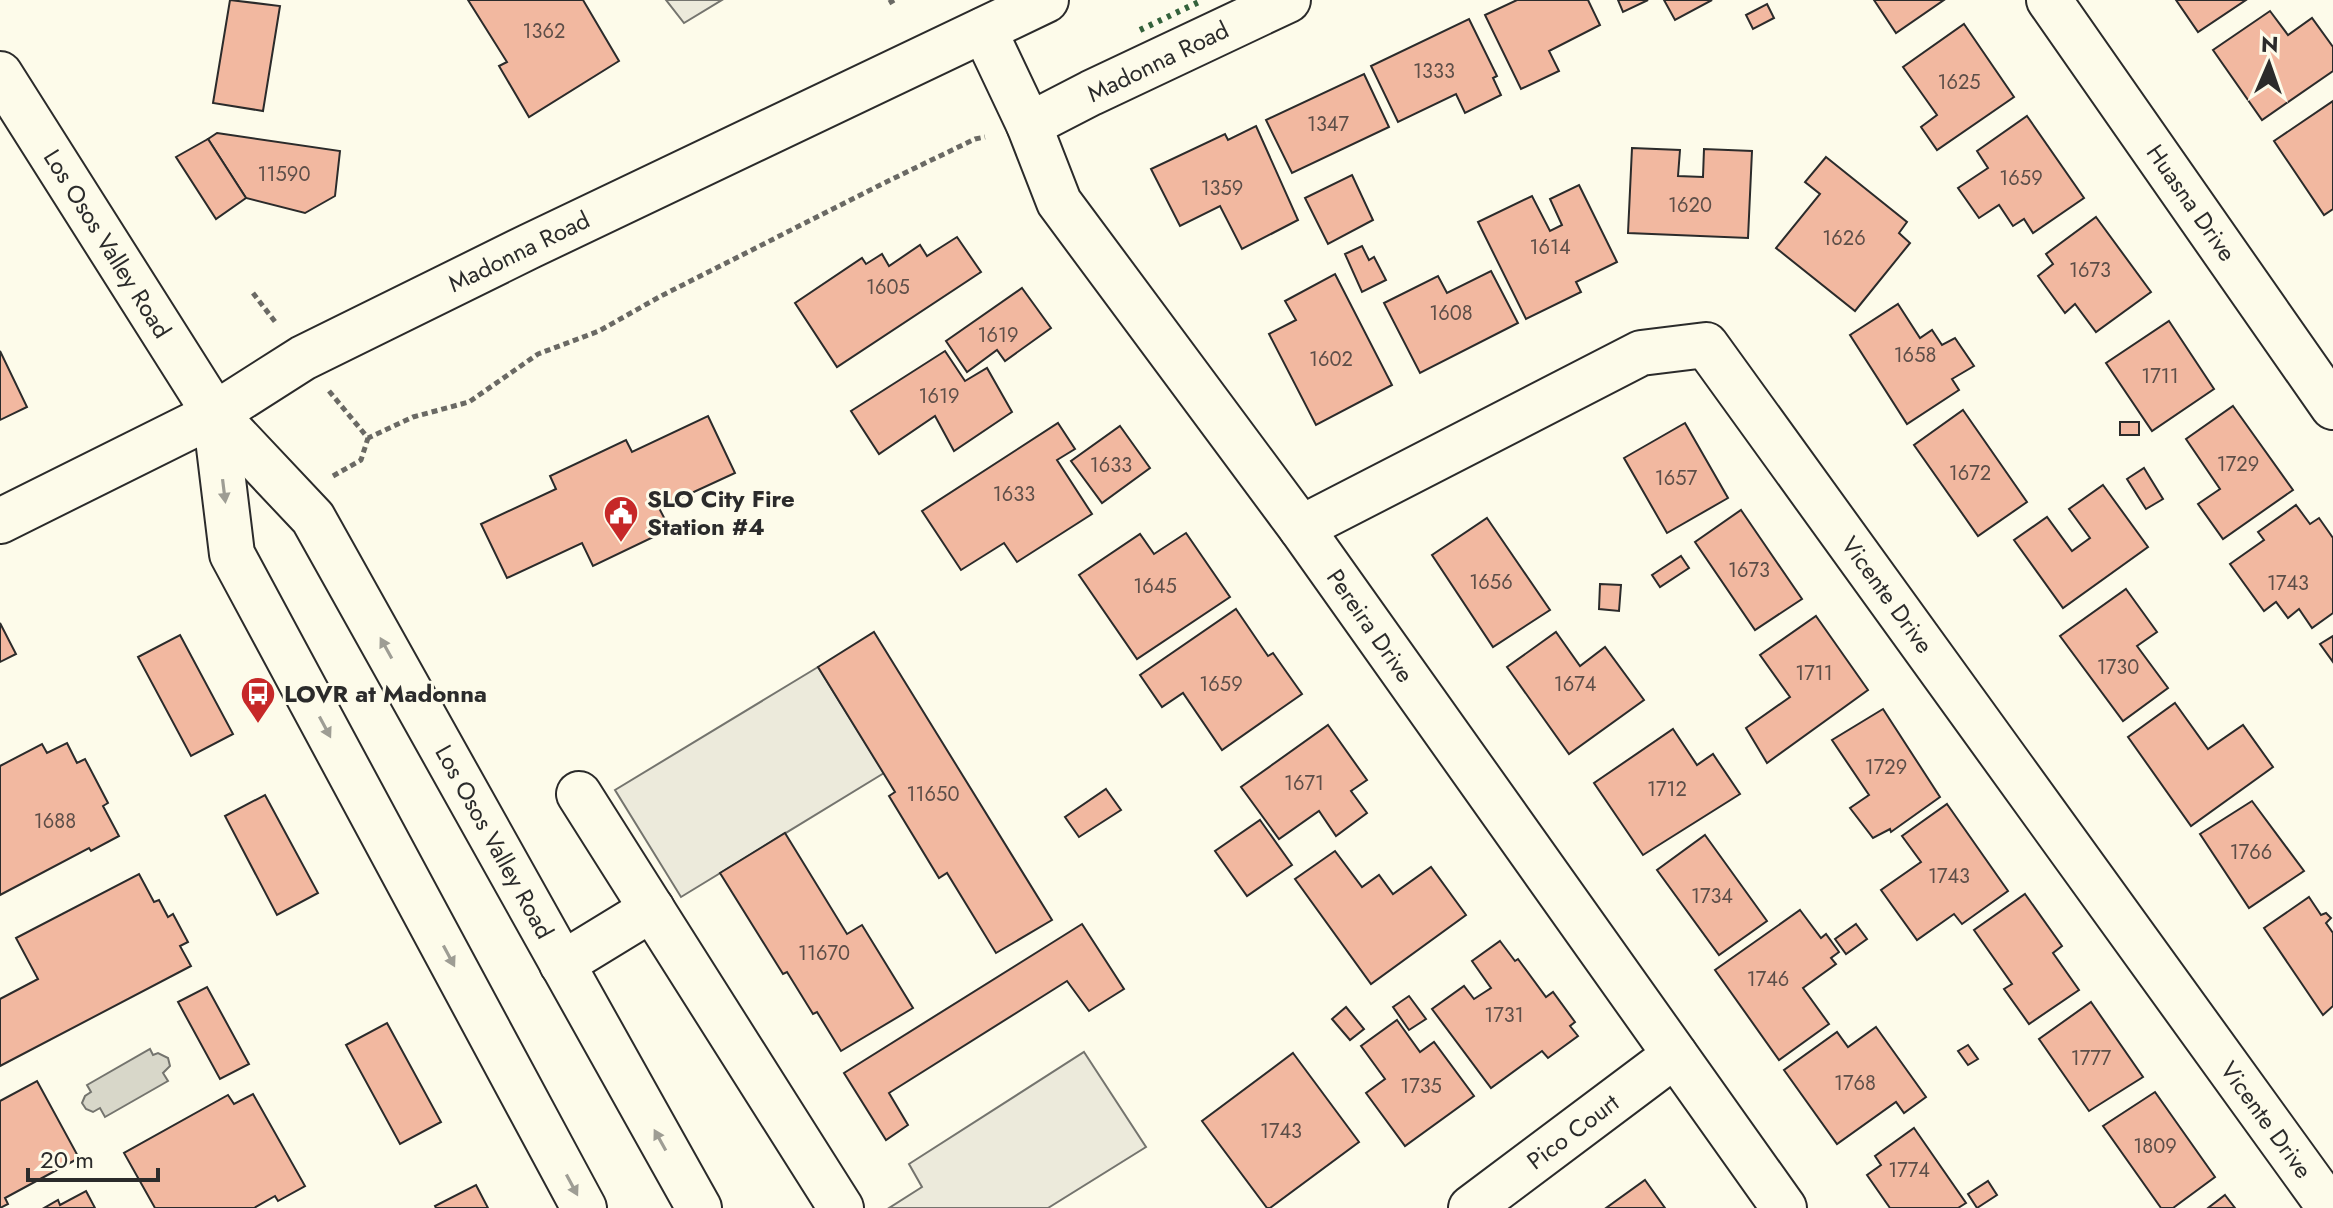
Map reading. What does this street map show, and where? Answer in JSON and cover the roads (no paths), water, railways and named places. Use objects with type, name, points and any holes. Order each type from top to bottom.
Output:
[{"type":"street","name":"Madonna Road","points":[[0,521],[215,414],[303,358],[1046,0]]},
{"type":"street","name":"Madonna Road","points":[[1029,125],[1288,0]]},
{"type":"street","name":"Huasna Drive","points":[[2049,0],[2333,407]]},
{"type":"street","name":"Pereira Drive","points":[[984,30],[1029,125],[1059,202],[1301,528],[1784,1208]]},
{"type":"street","name":"Los Osos Valley Road","points":[[0,74],[215,414],[313,518],[699,1208]]},
{"type":"street","name":"Vicente Drive","points":[[1301,528],[1641,353],[1706,345],[2330,1208]]},
{"type":"street","name":"Los Osos Valley Road","points":[[215,414],[232,554],[584,1208]]},
{"type":"street","points":[[579,794],[841,1208]]},
{"type":"street","points":[[562,964],[652,909]]},
{"type":"street","name":"Pico Court","points":[[1471,1208],[1675,1055]]},
{"type":"place","name":"SLO City Fire Station #4","points":[[621,544]]},
{"type":"place","name":"LOVR at Madonna","points":[[258,725]]}]
